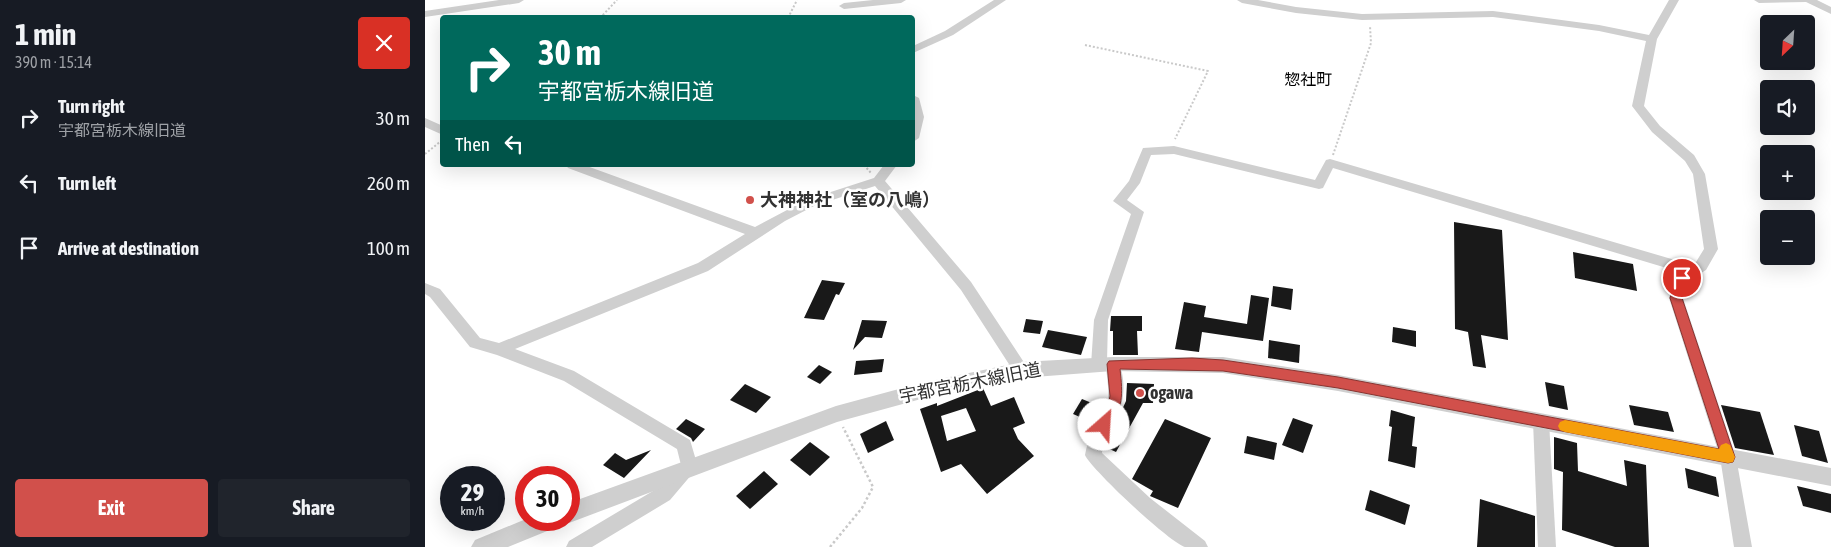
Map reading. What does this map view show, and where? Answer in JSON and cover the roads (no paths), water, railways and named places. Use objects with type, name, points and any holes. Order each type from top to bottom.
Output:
[{"type":"street","points":[[425,14],[519,0]]},
{"type":"street","points":[[842,3],[901,0]]},
{"type":"street","points":[[915,49],[949,33],[1001,0]]},
{"type":"street","points":[[1242,0],[1296,10],[1370,17],[1493,14],[1591,27],[1652,39]]},
{"type":"street","points":[[1674,0],[1652,39],[1638,106],[1656,129],[1690,158],[1699,174],[1711,249],[1701,266],[1682,278],[1676,298],[1728,457],[1743,547]]},
{"type":"street","points":[[1759,0],[1804,0]]},
{"type":"street","points":[[1809,0],[1831,11]]},
{"type":"street","points":[[842,3],[850,15]]},
{"type":"street","points":[[915,106],[918,117],[915,130]]},
{"type":"street","points":[[425,122],[440,130]]},
{"type":"street","points":[[1199,547],[1173,529],[1114,478],[1093,455],[1095,439],[1113,411],[1116,396],[1106,365],[1101,320],[1139,212],[1119,201],[1134,183],[1147,151],[1170,150],[1319,185],[1330,163],[1694,271]]},
{"type":"street","points":[[576,167],[757,233]]},
{"type":"street","points":[[499,349],[703,267],[781,218],[810,203],[879,181],[890,167]]},
{"type":"street","points":[[879,181],[966,286],[1021,370]]},
{"type":"street","points":[[425,288],[435,293],[475,343],[499,349],[569,376],[684,445],[690,467],[664,494],[575,547]]},
{"type":"street","name":"宇都宮栃木線旧道","points":[[580,509],[836,414],[921,390],[1021,370],[1106,365],[1223,366],[1338,383],[1831,477]]},
{"type":"street","points":[[1541,421],[1547,547]]},
{"type":"street","points":[[482,547],[522,531]]},
{"type":"place","name":"大神神社（室の八嶋）","points":[[750,200]]},
{"type":"place","name":"ogawa","points":[[1140,393]]},
{"type":"district","name":"惣社町","points":[[1308,79]]}]
